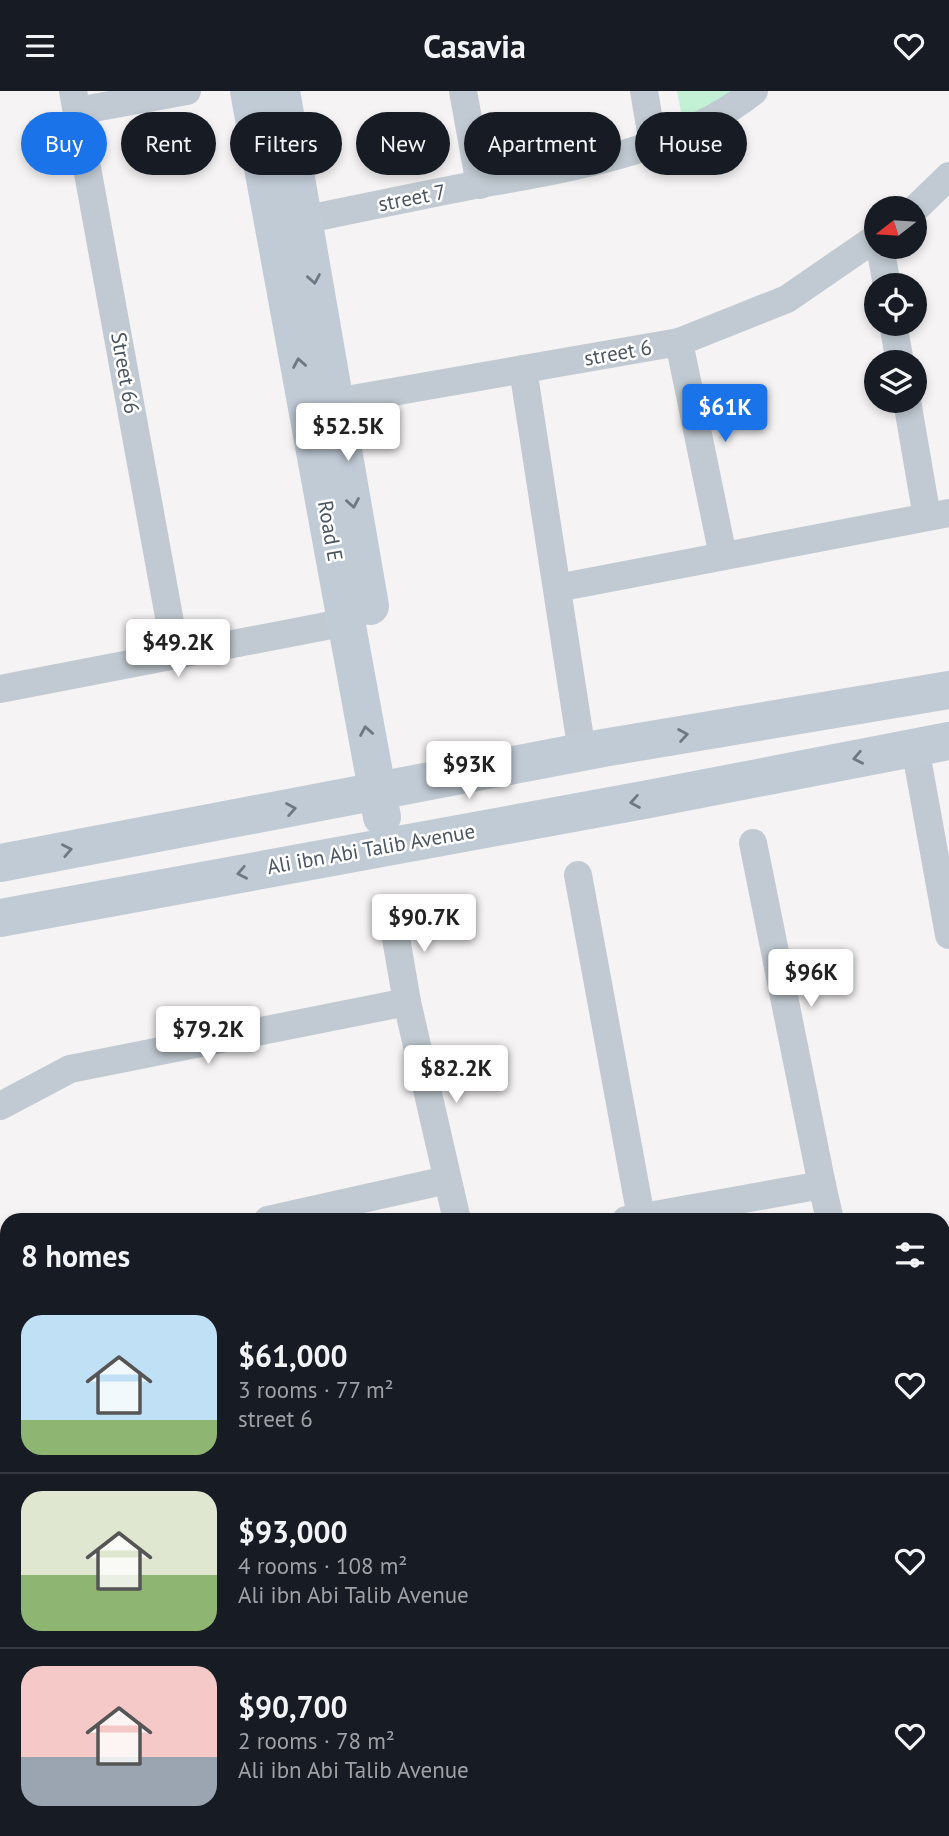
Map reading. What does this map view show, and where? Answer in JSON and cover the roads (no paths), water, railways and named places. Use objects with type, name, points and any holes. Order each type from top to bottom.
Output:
[{"type":"main road","name":"Road E","points":[[249,91],[346,622],[390,791]]},
{"type":"main road","name":"Road E","points":[[281,91],[335,402],[399,844]]},
{"type":"main road","points":[[0,863],[390,791],[582,752],[949,690]]},
{"type":"main road","name":"Ali ibn Abi Talib Avenue","points":[[0,918],[938,743]]},
{"type":"street","points":[[75,101],[187,91]]},
{"type":"street","points":[[463,91],[480,185]]},
{"type":"street","points":[[644,91],[648,112]]},
{"type":"street","name":"street 7","points":[[728,112],[754,91]]},
{"type":"street","name":"Street 66","points":[[75,101],[176,655]]},
{"type":"street","name":"street 7","points":[[303,220],[558,170],[635,149]]},
{"type":"street","points":[[928,196],[949,176]]},
{"type":"street","name":"street 6","points":[[335,402],[679,342],[787,299],[864,246]]},
{"type":"street","points":[[679,342],[723,556]]},
{"type":"street","points":[[523,369],[582,752]]},
{"type":"street","points":[[556,588],[938,515],[910,413]]},
{"type":"street","points":[[1,681],[176,655],[346,622]]},
{"type":"street","points":[[938,743],[949,935]]},
{"type":"street","points":[[752,843],[828,1213]]},
{"type":"street","points":[[578,875],[633,1213]]},
{"type":"street","points":[[392,915],[407,1002],[455,1213]]},
{"type":"street","points":[[0,1106],[70,1069],[407,1002]]},
{"type":"street","points":[[299,1213],[447,1180]]},
{"type":"street","points":[[662,1213],[822,1185]]}]
